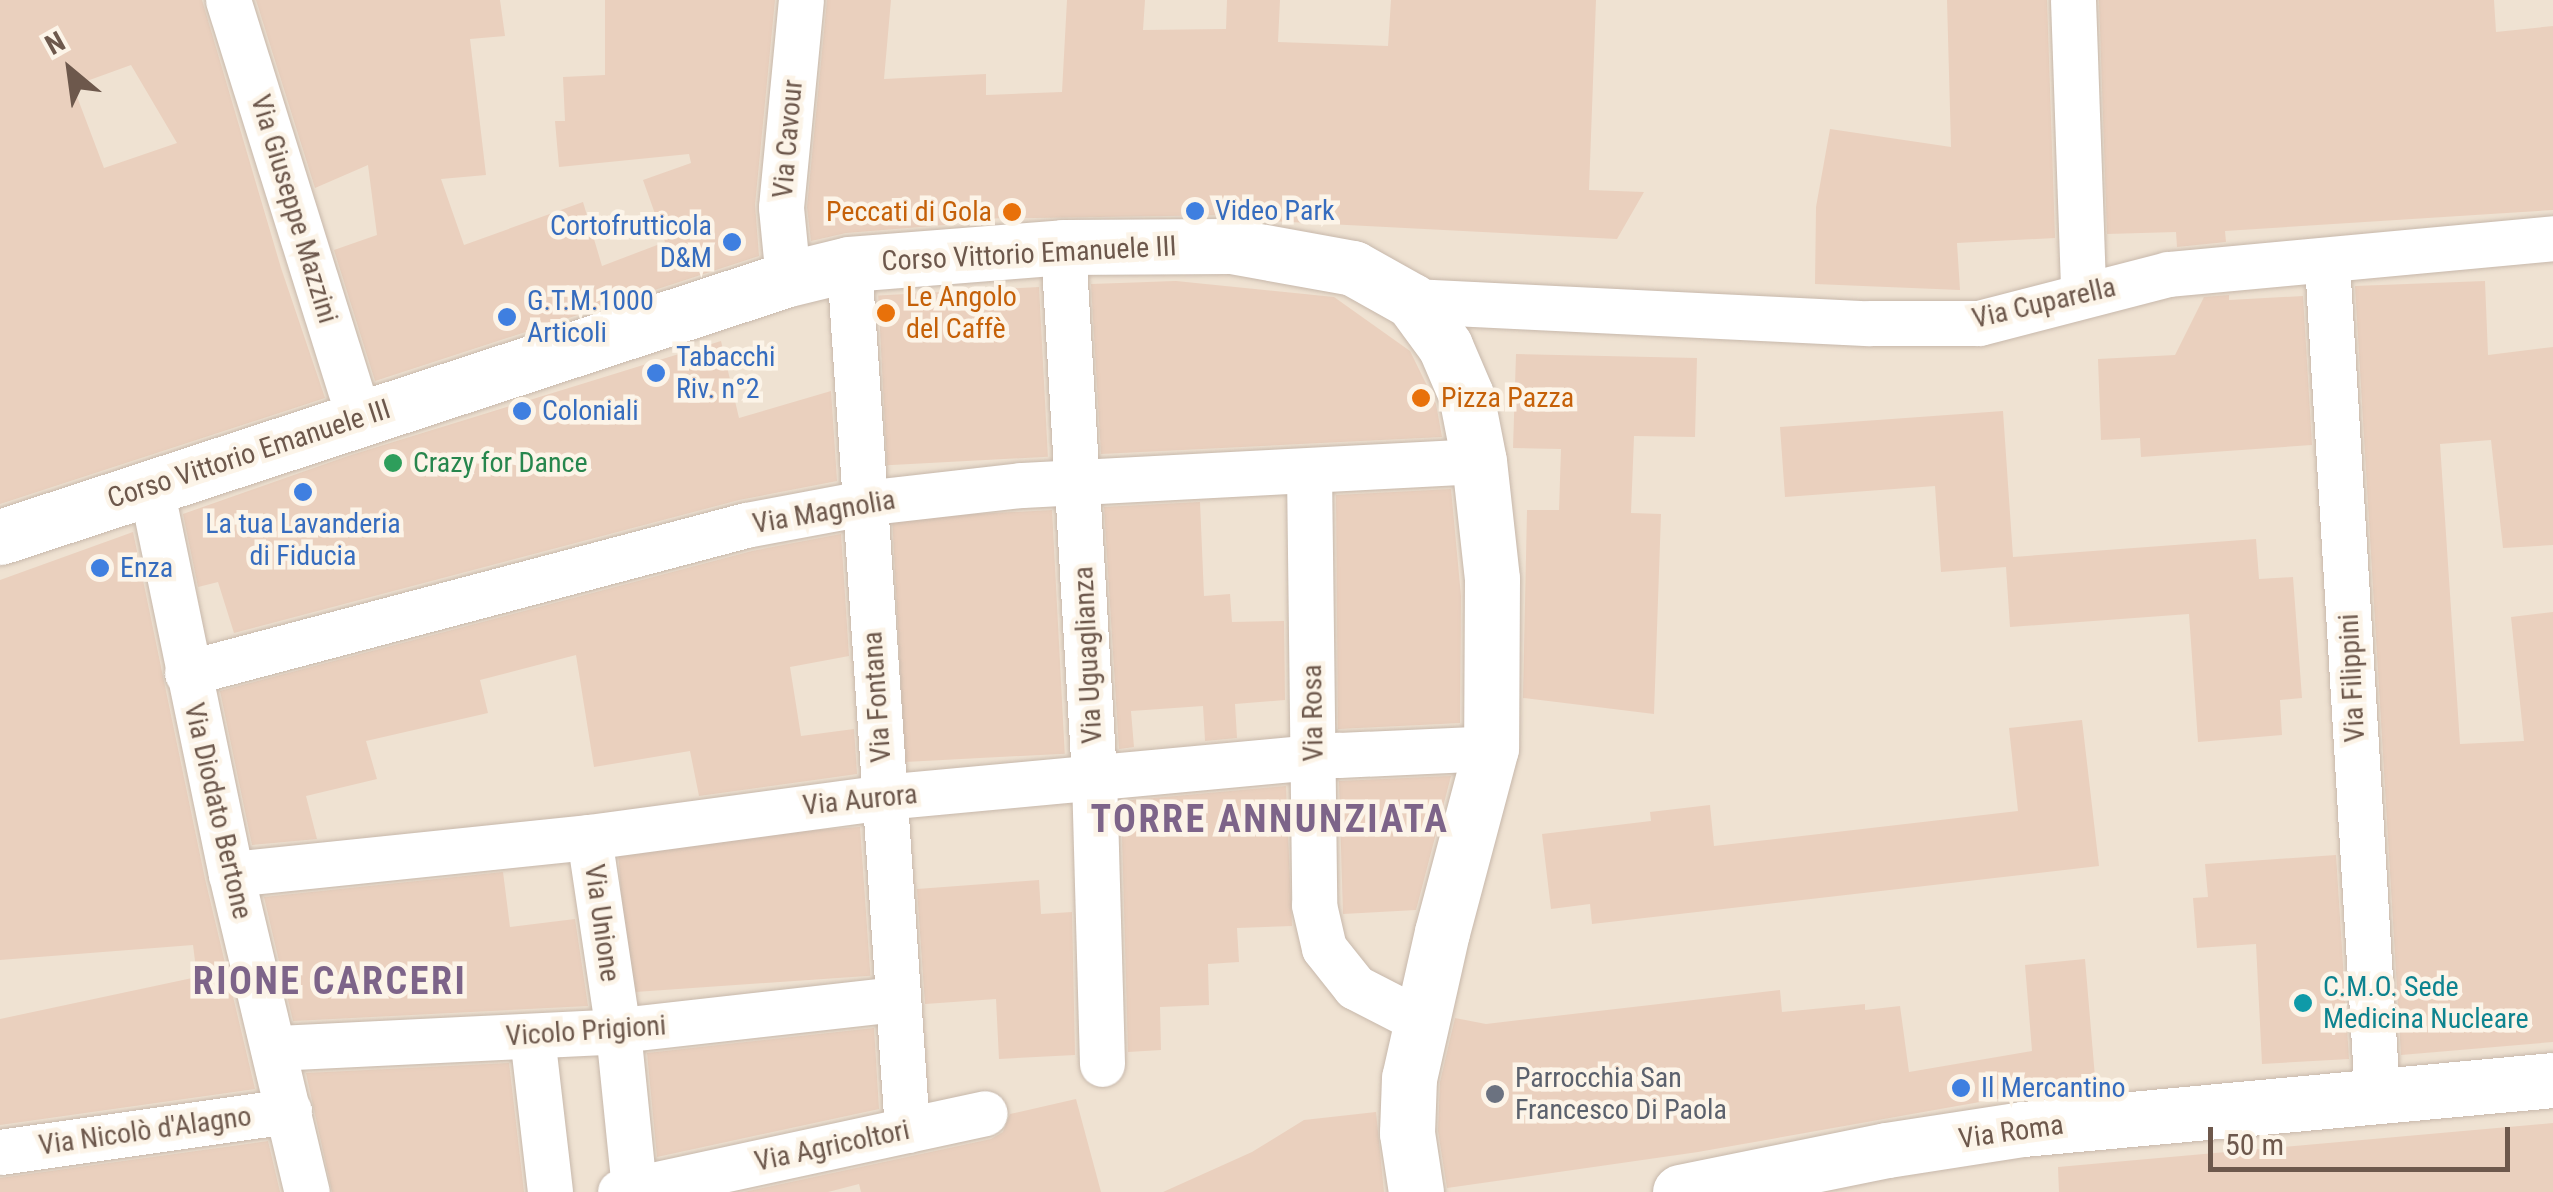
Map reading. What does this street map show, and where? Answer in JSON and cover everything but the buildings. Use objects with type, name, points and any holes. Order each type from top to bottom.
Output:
[{"type":"street","name":"Via Giuseppe Mazzini","points":[[228,0],[360,418]]},
{"type":"street","name":"Via Cavour","points":[[788,278],[781,208],[801,0]]},
{"type":"street","points":[[2073,0],[2083,293]]},
{"type":"street","name":"Via Cuparella","points":[[1412,301],[1869,323],[1979,323],[2168,274],[2553,238]]},
{"type":"street","name":"Corso Vittorio Emanuele III","points":[[0,537],[788,278],[850,264],[1063,246],[1231,246],[1332,261],[1412,301],[1446,346],[1466,394],[1479,460],[1492,579],[1492,748],[1442,932],[1409,1078],[1407,1134],[1416,1192]]},
{"type":"street","name":"Via Uguaglianza","points":[[1063,246],[1080,482],[1102,1064]]},
{"type":"street","name":"Via Filippini","points":[[2327,262],[2378,1094]]},
{"type":"street","name":"Via Fontana","points":[[850,264],[907,1130]]},
{"type":"street","name":"Via Magnolia","points":[[187,673],[746,525],[864,503],[1080,482],[1479,460]]},
{"type":"street","name":"Via Rosa","points":[[1309,470],[1314,906],[1324,948],[1355,987],[1423,1022]]},
{"type":"street","name":"Via Diodato Bertone","points":[[151,488],[231,874],[307,1192]]},
{"type":"street","name":"Via Aurora","points":[[231,874],[590,836],[884,797],[1314,757],[1492,748]]},
{"type":"street","name":"Via Unione","points":[[590,836],[618,1030],[627,1190]]},
{"type":"street","name":"Vicolo Prigioni","points":[[275,1048],[618,1030],[896,999]]},
{"type":"street","points":[[532,1036],[550,1192]]},
{"type":"street","name":"Via Roma","points":[[1680,1192],[1887,1150],[2023,1129],[2553,1080]]},
{"type":"street","name":"Via Nicolò d'Alagno","points":[[0,1152],[289,1111]]},
{"type":"street","name":"Via Agricoltori","points":[[627,1190],[985,1113]]},
{"type":"shaded area","points":[[0,0],[2553,0],[2553,1192],[0,1192]]},
{"type":"place","name":"Video Park","points":[[1195,211]]},
{"type":"place","name":"Peccati di Gola","points":[[1012,212]]},
{"type":"place","name":"Cortofrutticola D&M","points":[[732,242]]},
{"type":"place","name":"Le Angolo del Caffè","points":[[886,313]]},
{"type":"place","name":"G.T.M.1000 Articoli","points":[[507,317]]},
{"type":"place","name":"Tabacchi Riv. n°2","points":[[656,373]]},
{"type":"place","name":"Pizza Pazza","points":[[1421,398]]},
{"type":"place","name":"Coloniali","points":[[522,411]]},
{"type":"place","name":"Crazy for Dance","points":[[393,463]]},
{"type":"place","name":"La tua Lavanderia di Fiducia","points":[[303,492]]},
{"type":"place","name":"Enza","points":[[100,568]]},
{"type":"place","name":"C.M.O. Sede Medicina Nucleare","points":[[2303,1003]]},
{"type":"place","name":"Il Mercantino","points":[[1961,1088]]},
{"type":"place","name":"Parrocchia San Francesco Di Paola","points":[[1495,1094]]},
{"type":"district","name":"TORRE ANNUNZIATA","points":[[1270,820]]},
{"type":"district","name":"RIONE CARCERI","points":[[330,982]]}]
